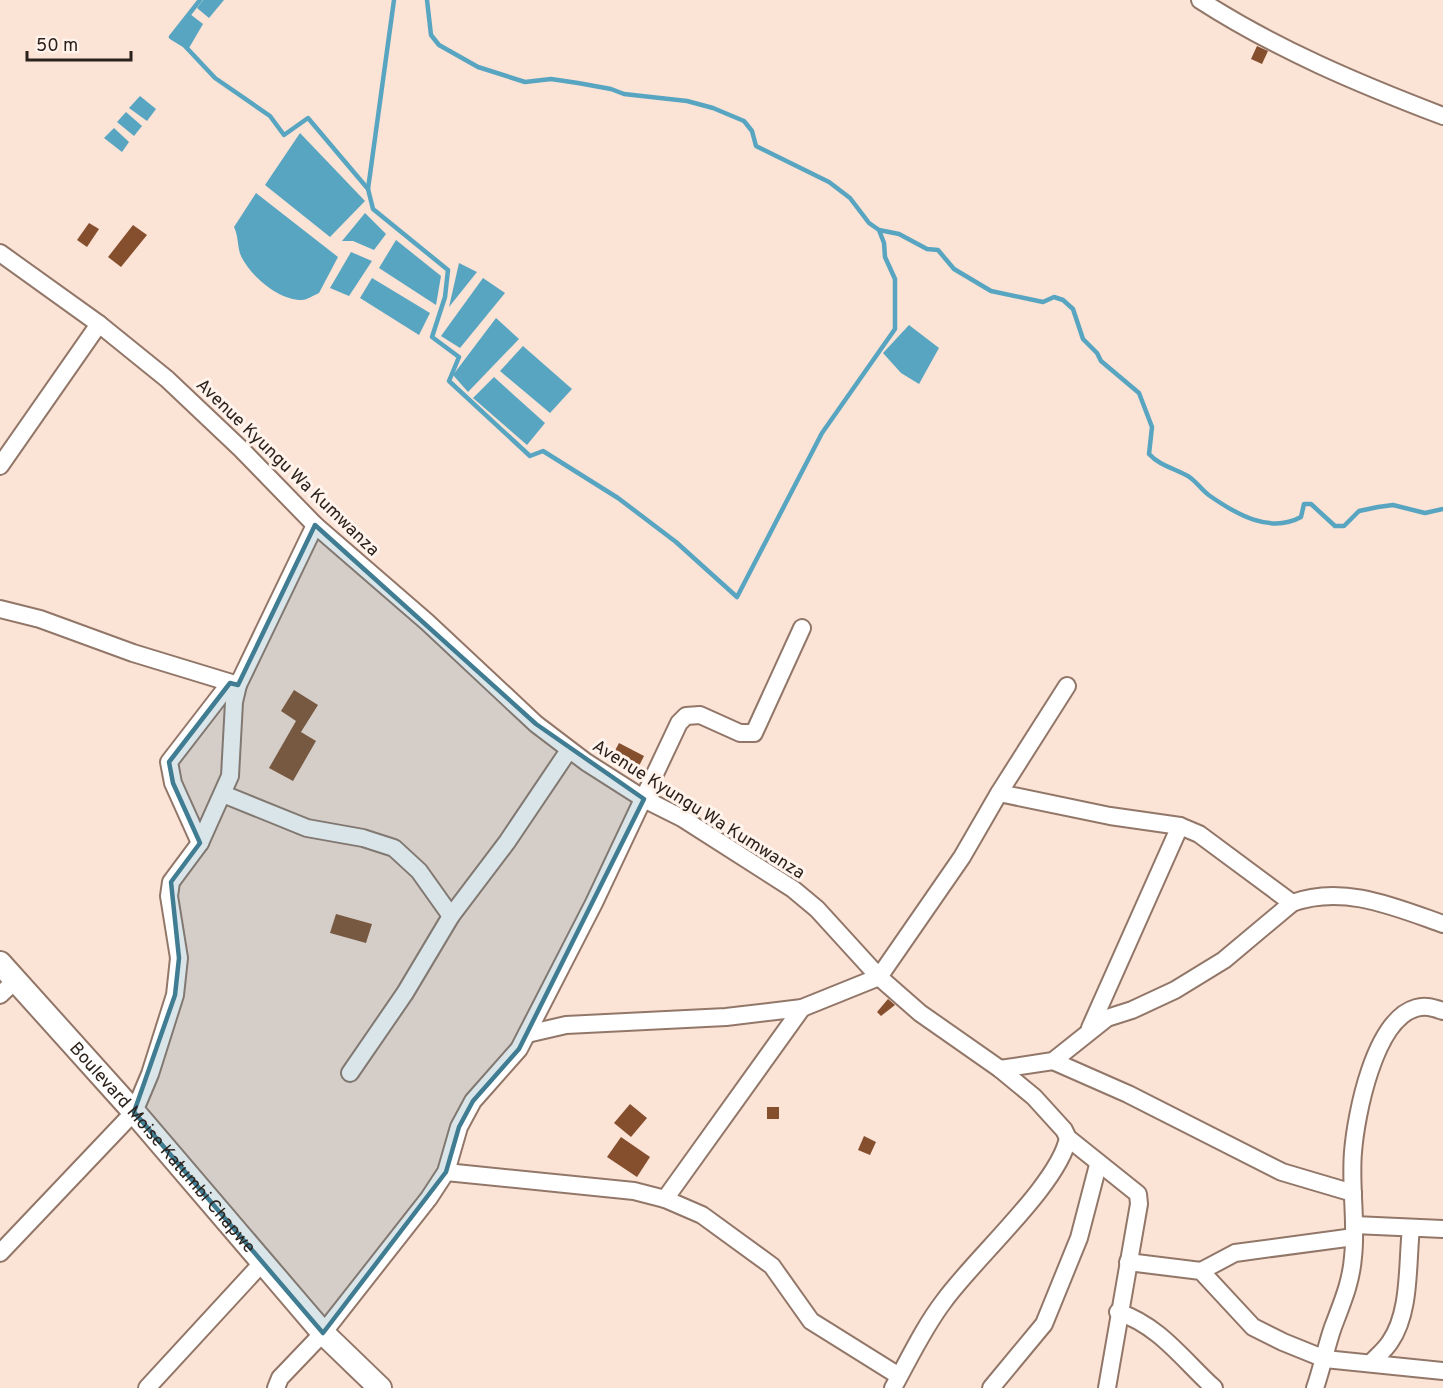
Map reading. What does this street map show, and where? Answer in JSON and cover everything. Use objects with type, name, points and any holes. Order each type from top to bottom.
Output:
[{"type":"street","points":[[1200,0],[1242,27],[1362,85],[1443,116]]},
{"type":"street","name":"Avenue Kyungu Wa Kumwanza","points":[[0,253],[99,324],[167,379],[241,449],[315,525],[427,622],[536,724],[570,750],[644,799],[682,818],[792,889],[817,909],[879,976],[935,1024],[1000,1069],[1034,1097],[1064,1130],[1068,1138],[1098,1165],[1138,1194],[1139,1204],[1128,1262]]},
{"type":"street","points":[[0,466],[99,324]]},
{"type":"street","points":[[200,843],[173,783],[169,762],[234,684],[315,525]]},
{"type":"street","points":[[0,609],[39,619],[133,653],[234,684]]},
{"type":"street","points":[[276,1388],[280,1377],[323,1333],[429,1198],[446,1172],[459,1127],[473,1101],[509,1063],[527,1035],[644,799],[679,723],[686,716],[699,715],[750,735],[758,729],[802,628]]},
{"type":"street","points":[[0,1253],[134,1112],[161,1044],[175,995],[178,958],[169,896],[171,882],[200,843],[223,794],[233,761],[234,684]]},
{"type":"street","points":[[527,1035],[566,1025],[726,1017],[802,1008],[879,976],[962,856],[1067,686]]},
{"type":"street","points":[[350,1073],[405,993],[452,916],[507,842],[570,750]]},
{"type":"street","points":[[999,793],[1110,816],[1180,826],[1198,834],[1292,903]]},
{"type":"street","points":[[223,794],[307,828],[363,838],[394,848],[419,872],[452,916]]},
{"type":"street","points":[[1090,1029],[1180,826]]},
{"type":"street","points":[[1000,1069],[1053,1061],[1074,1046],[1090,1029],[1107,1018],[1132,1010],[1175,990],[1224,960],[1292,903],[1322,895],[1347,896],[1381,903],[1443,924]]},
{"type":"street","name":"Boulevard Moise Katumbi Chapwe","points":[[0,963],[8,987],[134,1112],[323,1333],[380,1388]]},
{"type":"street","points":[[1315,1388],[1332,1329],[1348,1293],[1354,1231],[1353,1152],[1359,1113],[1375,1055],[1388,1030],[1414,1008],[1427,1006],[1443,1011]]},
{"type":"street","points":[[665,1199],[802,1008]]},
{"type":"street","points":[[537,1012],[566,1025]]},
{"type":"street","points":[[1053,1061],[1128,1094],[1272,1168],[1353,1193]]},
{"type":"street","points":[[446,1172],[563,1182],[634,1191],[665,1199],[702,1215],[772,1266],[812,1321],[896,1382],[944,1301],[1065,1154],[1068,1138]]},
{"type":"street","points":[[991,1388],[1044,1324],[1079,1238],[1098,1165]]},
{"type":"street","points":[[1371,1363],[1390,1342],[1398,1325],[1403,1307],[1411,1228]]},
{"type":"street","points":[[1107,1388],[1128,1262],[1201,1271],[1235,1253],[1354,1231],[1443,1229]]},
{"type":"street","points":[[147,1388],[263,1262]]},
{"type":"street","points":[[1201,1271],[1253,1327],[1325,1359],[1443,1371]]},
{"type":"street","points":[[1118,1312],[1137,1318],[1157,1332],[1215,1388]]},
{"type":"highlighted area","points":[[315,525],[536,724],[644,799],[519,1049],[473,1101],[459,1127],[446,1172],[323,1333],[134,1112],[175,995],[179,958],[171,882],[200,843],[173,783],[169,762],[230,683],[238,685]]},
{"type":"water","points":[[203,0],[224,0],[209,18],[197,8]]},
{"type":"water","points":[[190,14],[203,24],[189,48],[171,37]]},
{"type":"water","points":[[140,96],[156,109],[147,121],[129,108]]},
{"type":"water","points":[[126,112],[142,126],[134,136],[117,122]]},
{"type":"water","points":[[114,128],[129,142],[122,152],[104,138]]},
{"type":"water","points":[[300,133],[365,201],[330,237],[265,185]]},
{"type":"water","points":[[256,193],[338,257],[319,293],[302,300],[284,296],[259,280],[240,254],[234,227]]},
{"type":"water","points":[[365,213],[386,234],[374,250],[353,241],[342,241]]},
{"type":"water","points":[[396,240],[441,276],[436,305],[379,268]]},
{"type":"water","points":[[351,252],[372,261],[349,296],[330,288]]},
{"type":"water","points":[[459,263],[477,272],[449,307]]},
{"type":"water","points":[[372,278],[430,313],[419,335],[360,298]]},
{"type":"water","points":[[483,278],[505,293],[460,348],[441,336]]},
{"type":"water","points":[[496,318],[519,339],[468,392],[453,375]]},
{"type":"water","points":[[909,325],[939,348],[919,384],[901,373],[883,353]]},
{"type":"water","points":[[523,346],[572,389],[550,413],[500,371]]},
{"type":"water","points":[[494,377],[545,423],[527,445],[473,398]]},
{"type":"building","points":[[1257,46],[1268,51],[1262,64],[1251,59]]},
{"type":"building","points":[[89,223],[99,229],[87,247],[77,240]]},
{"type":"building","points":[[133,225],[147,235],[121,267],[108,257]]},
{"type":"building","points":[[294,690],[318,705],[301,732],[316,741],[293,781],[269,768],[296,721],[281,711]]},
{"type":"building","points":[[619,743],[644,756],[634,776],[609,762]]},
{"type":"building","points":[[336,914],[372,924],[366,943],[330,933]]},
{"type":"building","points":[[888,999],[895,1005],[881,1016],[877,1012]]},
{"type":"building","points":[[630,1104],[647,1118],[631,1137],[614,1123]]},
{"type":"building","points":[[767,1107],[779,1107],[779,1119],[767,1119]]},
{"type":"building","points":[[864,1136],[876,1142],[870,1155],[858,1150]]},
{"type":"building","points":[[621,1137],[650,1157],[637,1177],[607,1157]]},
{"type":"waterway","points":[[200,0],[171,37],[184,45],[215,78],[270,116],[284,135],[308,118],[368,189],[373,209],[448,270],[445,297],[432,337],[459,357],[449,381],[530,456],[543,451],[618,498],[676,542],[737,597],[822,433],[895,329],[895,279],[885,257],[884,243],[879,230]]},
{"type":"waterway","points":[[368,189],[394,0]]},
{"type":"waterway","points":[[427,0],[431,35],[439,45],[478,67],[525,82],[551,79],[611,89],[624,94],[687,101],[713,108],[744,121],[752,131],[756,146],[829,182],[850,198],[869,223],[879,230],[899,234],[927,249],[938,250],[954,269],[991,291],[1043,302],[1054,297],[1063,300],[1073,309],[1083,339],[1097,353],[1101,361],[1139,393],[1152,427],[1149,454],[1162,464],[1189,477],[1210,496],[1242,515],[1265,523],[1289,522],[1301,517],[1304,504],[1311,504],[1335,526],[1344,526],[1359,511],[1378,507],[1393,505],[1425,513],[1443,509]]}]
